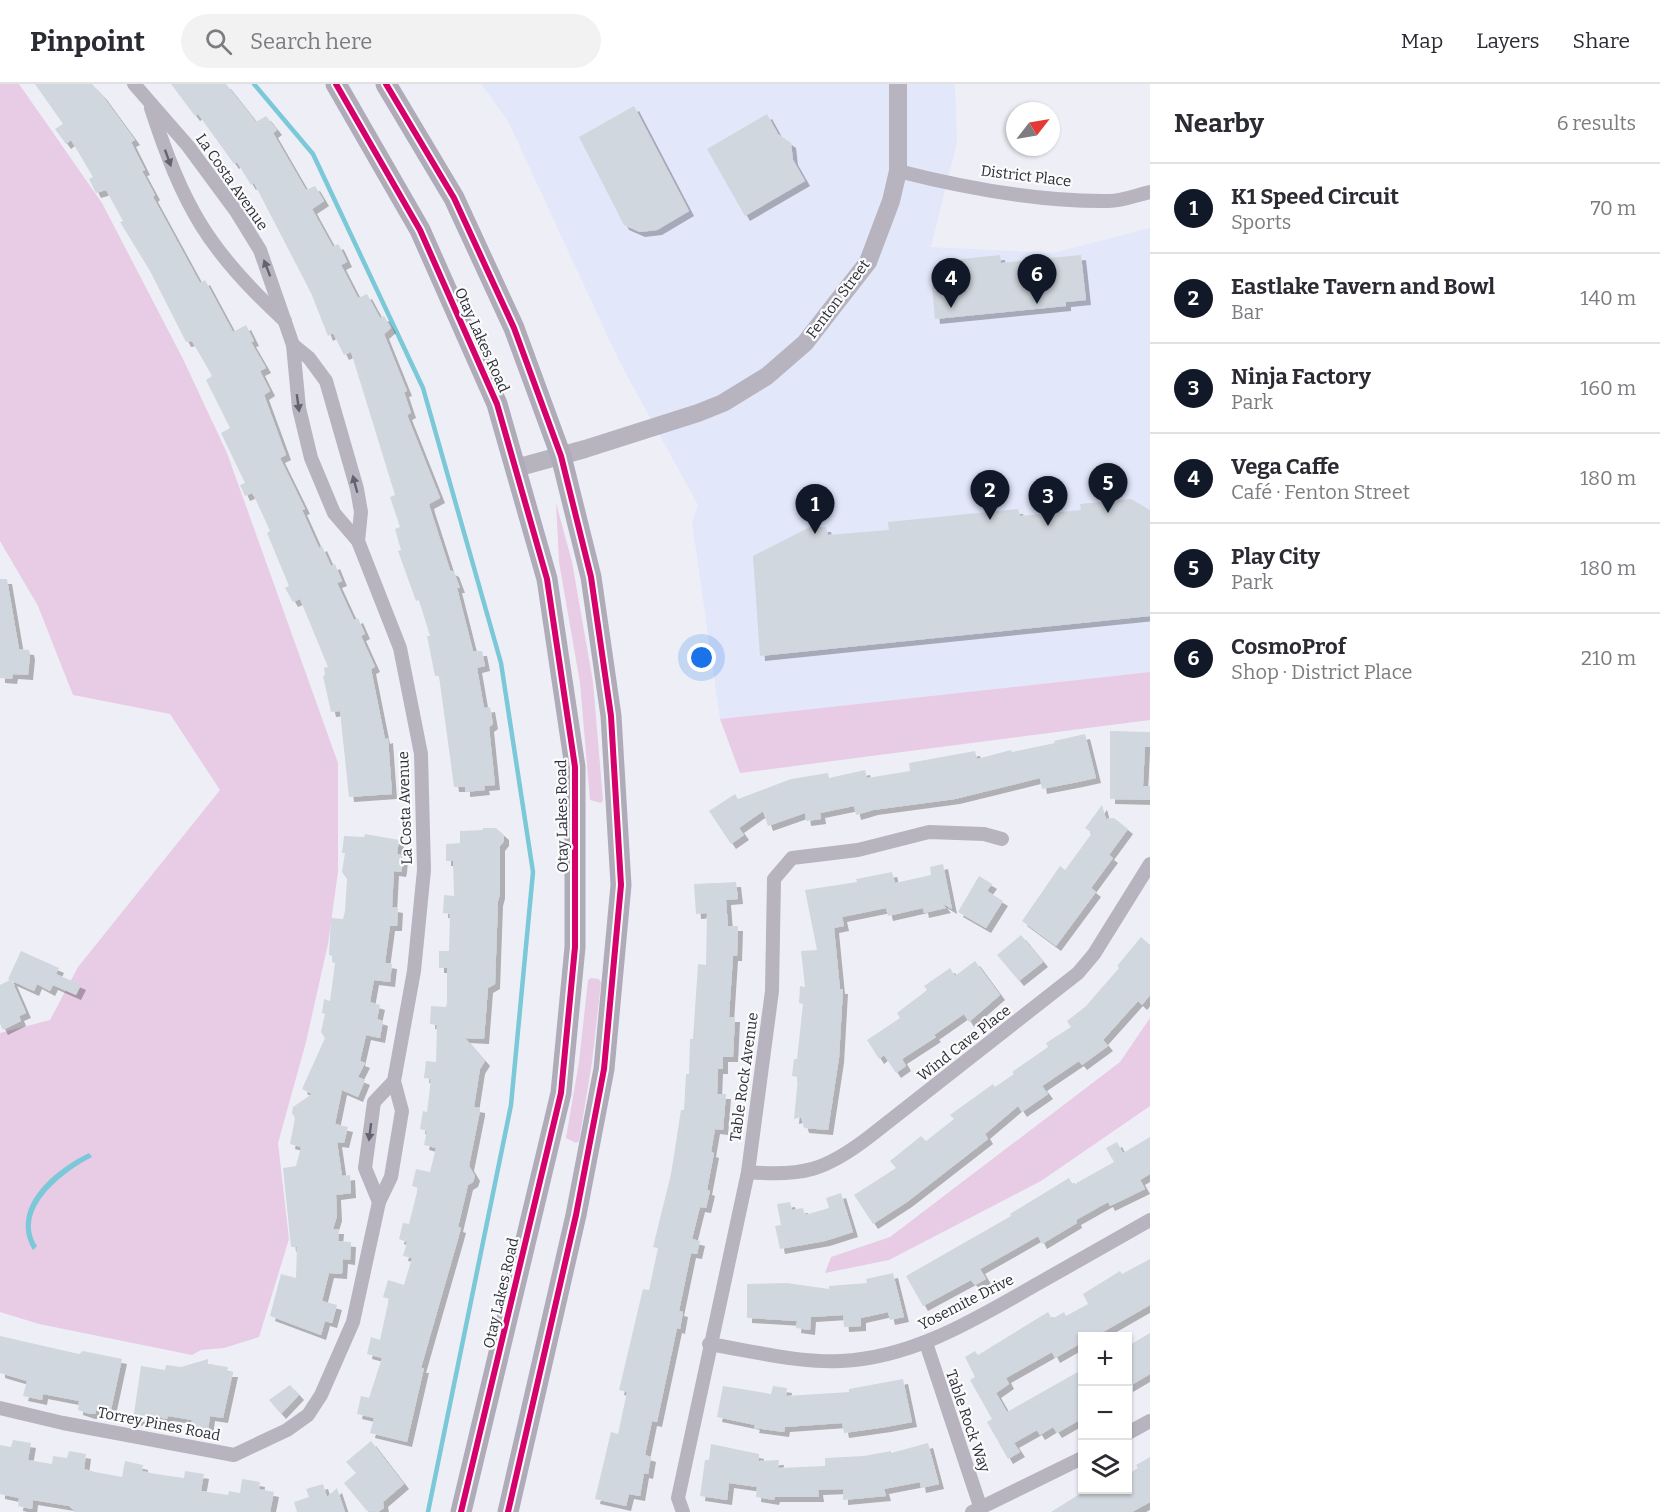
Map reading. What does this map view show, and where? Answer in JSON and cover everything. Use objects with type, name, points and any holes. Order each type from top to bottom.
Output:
[{"type":"main road","name":"Otay Lakes Road","points":[[336,84],[420,230],[497,404],[547,579],[575,767],[575,946],[561,1093],[461,1512]]},
{"type":"main road","name":"Otay Lakes Road","points":[[386,84],[454,198],[514,328],[561,456],[591,577],[611,716],[621,885],[604,1069],[571,1238],[508,1512]]},
{"type":"street","name":"La Costa Avenue","points":[[134,84],[188,146],[236,211],[260,250],[293,345],[299,408],[311,458],[334,513],[358,541],[400,648],[421,754],[424,870],[414,971],[394,1081],[402,1111],[391,1178],[379,1202],[353,1323]]},
{"type":"street","name":"Fenton Street","points":[[516,468],[698,413],[746,390],[787,360],[820,326],[868,262],[891,201],[898,171],[898,84]]},
{"type":"street","name":"La Costa Avenue","points":[[150,103],[174,174],[197,222],[231,269],[286,323]]},
{"type":"street","name":"District Place","points":[[898,171],[1031,196],[1111,201],[1150,192]]},
{"type":"street","name":"La Costa Avenue","points":[[293,345],[309,358],[326,381],[357,489],[361,512],[358,541]]},
{"type":"street","name":"Table Rock Avenue","points":[[683,1512],[678,1498],[709,1344],[748,1172],[772,991],[774,879],[792,858],[858,850],[929,832],[984,834],[1002,839]]},
{"type":"street","name":"Wind Cave Place","points":[[748,1172],[775,1175],[804,1173],[830,1165],[860,1144],[1078,973],[1094,954],[1150,864]]},
{"type":"street","points":[[379,1202],[366,1168],[367,1157],[374,1102],[394,1081]]},
{"type":"street","name":"Yosemite Drive","points":[[709,1344],[813,1360],[841,1361],[876,1356],[926,1343],[970,1322],[1150,1220]]},
{"type":"street","name":"Torrey Pines Road","points":[[0,1408],[63,1423],[234,1455],[287,1430],[308,1415],[321,1395],[353,1323]]},
{"type":"street","name":"Table Rock Way","points":[[926,1343],[976,1510]]},
{"type":"street","points":[[1132,1431],[1150,1421]]},
{"type":"street","points":[[976,1510],[1078,1460]]},
{"type":"shaded area","points":[[0,84],[19,84],[102,203],[183,359],[227,453],[338,763],[338,872],[328,944],[306,1042],[278,1143],[289,1239],[259,1337],[224,1348],[201,1350],[192,1355],[39,1324],[0,1312],[0,1033],[50,1020],[78,967],[220,790],[170,714],[73,695],[38,606],[0,541]]},
{"type":"shaded area","points":[[481,84],[955,84],[957,142],[931,247],[1053,253],[1150,228],[1150,672],[720,719],[692,522],[698,505],[619,361],[508,121]]},
{"type":"shaded area","points":[[556,503],[572,562],[593,682],[603,800],[601,803],[590,800],[580,683],[559,562]]},
{"type":"shaded area","points":[[1150,672],[1150,720],[740,773],[720,719]]},
{"type":"shaded area","points":[[599,979],[601,983],[592,1062],[579,1141],[576,1143],[566,1138],[579,1062],[588,980]]},
{"type":"shaded area","points":[[1150,1018],[1150,1106],[1041,1181],[889,1260],[825,1273],[831,1257],[890,1237],[1120,1062]]},
{"type":"water","points":[[89,1153],[92,1157],[56,1182],[37,1206],[32,1219],[32,1232],[37,1246],[33,1250],[27,1234],[26,1220],[38,1192],[62,1169]]},
{"type":"building","points":[[35,84],[92,84],[102,95],[135,140],[131,142],[145,170],[142,171],[155,195],[153,197],[200,283],[205,280],[233,332],[246,325],[254,341],[251,342],[266,368],[260,371],[270,391],[264,395],[286,455],[280,458],[305,509],[302,510],[319,548],[322,546],[331,566],[335,564],[342,581],[337,583],[354,620],[358,618],[365,634],[361,636],[375,667],[371,669],[385,739],[388,738],[392,794],[349,797],[340,711],[331,712],[323,676],[325,675],[324,668],[328,667],[300,599],[293,602],[285,588],[289,586],[267,533],[270,531],[254,496],[252,493],[245,496],[240,485],[245,483],[221,433],[230,428],[206,380],[212,376],[192,341],[186,342],[150,271],[120,222],[123,221],[106,190],[96,193],[89,179],[93,177],[71,140],[66,144],[55,129],[63,124]]},
{"type":"building","points":[[171,84],[226,84],[256,122],[266,116],[277,130],[273,133],[306,190],[315,186],[324,201],[312,209],[333,247],[338,244],[340,247],[347,262],[341,265],[358,298],[367,294],[380,318],[384,316],[391,328],[384,334],[407,391],[404,392],[411,413],[407,415],[440,498],[429,504],[430,508],[450,570],[454,572],[460,588],[457,588],[473,651],[482,651],[485,666],[477,668],[484,708],[490,707],[493,724],[489,727],[495,785],[484,786],[485,790],[465,792],[465,787],[454,787],[439,676],[435,676],[427,636],[430,636],[419,600],[416,601],[398,551],[401,550],[395,529],[400,527],[390,497],[395,495],[351,352],[344,355],[333,333],[328,336],[311,293],[254,183],[251,185],[237,162],[234,164],[198,114],[195,116]]},
{"type":"building","points":[[634,106],[689,211],[657,230],[640,232],[624,225],[579,137]]},
{"type":"building","points":[[767,114],[778,134],[791,143],[793,160],[805,181],[745,216],[707,149]]},
{"type":"building","points":[[1000,255],[1001,263],[1081,255],[1086,300],[1066,302],[1066,306],[935,319],[932,286],[946,285],[943,261]]},
{"type":"building","points":[[1131,499],[1150,510],[1150,616],[760,656],[753,556],[810,527],[826,527],[828,535],[889,530],[888,522],[1018,509],[1020,516],[1081,510],[1080,504]]},
{"type":"building","points":[[0,579],[7,579],[19,649],[29,650],[30,655],[28,675],[13,674],[12,679],[0,678]]},
{"type":"building","points":[[1110,731],[1150,732],[1150,747],[1145,747],[1143,786],[1150,786],[1150,800],[1110,799]]},
{"type":"building","points":[[1085,734],[1096,778],[1078,782],[1042,789],[1040,778],[955,799],[873,810],[856,815],[854,806],[820,813],[821,819],[806,821],[805,813],[768,826],[763,811],[739,828],[744,835],[731,844],[709,811],[735,794],[738,799],[791,779],[828,773],[829,778],[865,770],[867,778],[910,771],[909,763],[975,751],[977,759],[1011,750],[1012,752],[1055,743],[1054,741]]},
{"type":"building","points":[[1102,805],[1106,819],[1114,818],[1128,829],[1109,855],[1113,858],[1091,888],[1096,892],[1056,946],[1022,921],[1060,866],[1065,870],[1092,833],[1085,828]]},
{"type":"building","points":[[483,828],[496,828],[504,835],[504,841],[500,846],[495,984],[488,988],[484,1039],[465,1038],[485,1061],[480,1069],[474,1107],[480,1108],[469,1166],[475,1176],[473,1182],[468,1185],[458,1227],[461,1228],[421,1368],[424,1368],[407,1442],[370,1433],[374,1418],[357,1414],[361,1396],[369,1398],[382,1358],[367,1354],[371,1337],[380,1340],[389,1299],[383,1297],[388,1280],[404,1285],[412,1258],[403,1256],[407,1242],[399,1239],[403,1223],[409,1224],[418,1188],[412,1186],[416,1169],[430,1172],[436,1148],[424,1145],[427,1131],[420,1129],[423,1111],[427,1112],[431,1079],[424,1078],[426,1061],[436,1062],[437,1025],[430,1024],[431,1006],[446,1007],[447,1002],[447,968],[439,968],[439,951],[449,951],[450,914],[443,913],[444,895],[454,896],[453,861],[446,861],[446,844],[460,843],[460,831],[483,830]]},
{"type":"building","points":[[365,834],[399,840],[397,854],[403,855],[402,868],[401,872],[394,871],[392,907],[398,908],[397,926],[390,926],[385,963],[392,964],[390,982],[374,980],[370,1002],[380,1005],[377,1019],[383,1021],[380,1038],[366,1035],[360,1061],[365,1063],[358,1077],[365,1080],[358,1097],[342,1090],[335,1124],[348,1127],[344,1143],[337,1142],[342,1176],[350,1175],[351,1193],[336,1195],[337,1216],[333,1229],[339,1229],[338,1241],[351,1242],[350,1260],[343,1259],[342,1274],[329,1273],[322,1301],[337,1305],[332,1323],[325,1321],[321,1335],[270,1316],[281,1274],[296,1278],[297,1247],[291,1247],[283,1168],[296,1166],[301,1147],[290,1144],[295,1118],[292,1113],[293,1107],[312,1094],[302,1089],[325,1038],[321,1032],[325,1014],[322,1013],[324,999],[330,1001],[335,963],[329,955],[331,918],[343,919],[345,911],[347,879],[342,872],[345,853],[342,853],[344,836],[364,837]]},
{"type":"building","points":[[943,864],[952,909],[942,903],[946,908],[924,913],[923,908],[888,916],[886,908],[842,917],[844,926],[834,928],[840,989],[843,989],[839,1058],[828,1130],[804,1128],[801,1117],[794,1119],[798,1077],[792,1076],[794,1059],[797,1059],[803,1004],[799,1003],[800,986],[805,987],[801,951],[817,950],[805,890],[857,882],[856,879],[892,872],[895,883],[931,875],[930,867]]},
{"type":"building","points":[[979,876],[992,884],[987,891],[1003,901],[986,928],[958,912]]},
{"type":"building","points":[[736,882],[738,899],[726,900],[728,926],[738,926],[737,956],[733,956],[729,1017],[735,1017],[733,1057],[723,1057],[723,1069],[718,1069],[717,1094],[726,1094],[723,1130],[715,1129],[711,1152],[714,1153],[707,1190],[710,1191],[706,1208],[700,1207],[692,1239],[700,1241],[697,1254],[691,1253],[679,1311],[683,1312],[680,1329],[677,1328],[657,1422],[652,1421],[645,1455],[651,1457],[648,1474],[644,1473],[640,1496],[629,1494],[626,1506],[595,1499],[611,1432],[618,1434],[627,1392],[619,1390],[643,1289],[649,1290],[658,1248],[653,1247],[671,1174],[681,1110],[684,1110],[686,1074],[689,1074],[690,1039],[693,1039],[698,964],[706,965],[707,913],[696,914],[694,884]]},
{"type":"building","points":[[1021,935],[1043,962],[1019,981],[997,955]]},
{"type":"building","points":[[1141,937],[1150,945],[1150,995],[1142,1005],[1138,1001],[1103,1040],[1108,1046],[1082,1065],[1079,1061],[1042,1086],[1048,1094],[1022,1112],[1018,1106],[985,1134],[988,1139],[907,1202],[873,1224],[854,1195],[896,1168],[890,1161],[921,1136],[926,1141],[954,1119],[950,1115],[993,1084],[995,1087],[1014,1074],[1012,1072],[1048,1047],[1046,1043],[1071,1027],[1067,1021],[1086,1006],[1119,968],[1117,966]]},
{"type":"building","points":[[21,951],[59,968],[56,974],[81,985],[76,995],[53,985],[50,991],[37,984],[34,991],[12,981],[26,1013],[19,1016],[21,1021],[3,1030],[0,1024],[0,985],[10,980],[8,979]]},
{"type":"building","points":[[975,961],[1000,995],[969,1022],[964,1014],[934,1035],[936,1037],[902,1059],[906,1066],[896,1073],[884,1055],[879,1059],[867,1040],[900,1018],[897,1013],[927,990],[924,986],[950,968],[955,976]]},
{"type":"building","points":[[1150,1137],[1150,1174],[1140,1180],[1145,1189],[1110,1206],[1108,1202],[1076,1220],[1077,1223],[1042,1244],[1038,1236],[980,1269],[986,1279],[975,1285],[971,1280],[923,1306],[906,1276],[1011,1216],[1010,1214],[1069,1178],[1073,1185],[1114,1162],[1106,1148],[1117,1142],[1123,1153]]},
{"type":"building","points":[[841,1193],[853,1232],[825,1241],[780,1249],[775,1226],[781,1225],[777,1204],[790,1202],[792,1210],[803,1208],[805,1215],[829,1208],[826,1198]]},
{"type":"building","points":[[1150,1259],[1150,1305],[1103,1332],[1078,1332],[1078,1345],[1055,1358],[1052,1352],[1006,1378],[1009,1384],[996,1393],[1007,1412],[1078,1372],[1078,1421],[1057,1433],[1053,1427],[1040,1435],[1037,1430],[1014,1443],[1020,1452],[1008,1459],[987,1422],[992,1419],[970,1380],[975,1377],[965,1357],[975,1351],[978,1355],[1048,1312],[1052,1319],[1064,1312],[1066,1316],[1088,1304],[1083,1294],[1120,1271],[1122,1274]]},
{"type":"building","points":[[893,1273],[904,1317],[890,1320],[888,1312],[861,1318],[861,1326],[844,1327],[843,1315],[811,1317],[810,1330],[796,1328],[797,1321],[747,1318],[747,1284],[787,1283],[829,1289],[829,1286],[867,1283],[866,1279]]},
{"type":"building","points":[[1150,1333],[1150,1374],[1132,1385],[1132,1344]]},
{"type":"building","points":[[0,1336],[79,1354],[83,1351],[122,1359],[111,1410],[97,1407],[95,1414],[90,1414],[78,1410],[79,1401],[43,1394],[42,1400],[23,1396],[27,1381],[0,1373]]},
{"type":"building","points":[[208,1359],[208,1364],[228,1367],[227,1372],[233,1372],[223,1418],[210,1416],[208,1430],[191,1427],[192,1420],[168,1416],[167,1419],[152,1416],[151,1423],[133,1420],[141,1366],[165,1370],[166,1365],[181,1367]]},
{"type":"building","points":[[903,1379],[912,1422],[844,1433],[842,1423],[785,1427],[784,1432],[754,1428],[755,1425],[717,1417],[723,1386],[771,1394],[773,1386],[787,1388],[786,1396],[849,1392],[849,1389]]},
{"type":"building","points":[[290,1385],[299,1395],[281,1414],[269,1400]]},
{"type":"building","points":[[13,1440],[31,1443],[28,1460],[52,1464],[53,1456],[67,1458],[69,1451],[86,1454],[84,1469],[122,1477],[125,1461],[143,1465],[142,1471],[156,1474],[184,1478],[185,1471],[204,1474],[201,1491],[228,1495],[229,1491],[240,1493],[242,1479],[260,1482],[259,1489],[274,1492],[270,1512],[76,1512],[69,1506],[33,1500],[32,1509],[18,1506],[19,1498],[0,1494],[0,1445],[11,1447]]},
{"type":"building","points":[[371,1441],[404,1484],[383,1502],[384,1508],[378,1512],[367,1511],[344,1483],[356,1473],[346,1462]]},
{"type":"building","points":[[928,1443],[939,1484],[921,1488],[920,1482],[884,1489],[886,1496],[843,1500],[843,1489],[818,1490],[819,1497],[775,1497],[774,1500],[756,1497],[757,1487],[729,1483],[727,1500],[700,1496],[705,1460],[709,1460],[711,1444],[759,1454],[759,1461],[779,1460],[778,1468],[825,1466],[825,1458],[864,1456],[891,1451],[891,1453]]},
{"type":"building","points":[[1150,1457],[1150,1502],[1132,1512],[1051,1512],[1080,1494],[1132,1494],[1132,1472],[1138,1468],[1136,1465]]},
{"type":"building","points":[[323,1484],[327,1497],[337,1488],[345,1512],[297,1512],[294,1502],[309,1497],[306,1489]]},
{"type":"waterway","points":[[254,84],[313,154],[423,388],[501,663],[533,872],[511,1105],[428,1512]]},
{"type":"cycle path","points":[[336,84],[420,230],[497,404],[547,579],[575,767],[575,947],[561,1093],[461,1512]]},
{"type":"cycle path","points":[[386,84],[454,198],[514,328],[561,456],[591,577],[611,716],[621,885],[604,1069],[576,1215],[508,1512]]},
{"type":"place","name":"CosmoProf","points":[[1037,304]]},
{"type":"place","name":"Vega Caffe","points":[[951,308]]},
{"type":"place","name":"Play City","points":[[1108,513]]},
{"type":"place","name":"Eastlake Tavern and Bowl","points":[[990,520]]},
{"type":"place","name":"Ninja Factory","points":[[1048,526]]},
{"type":"place","name":"K1 Speed Circuit","points":[[815,534]]}]
